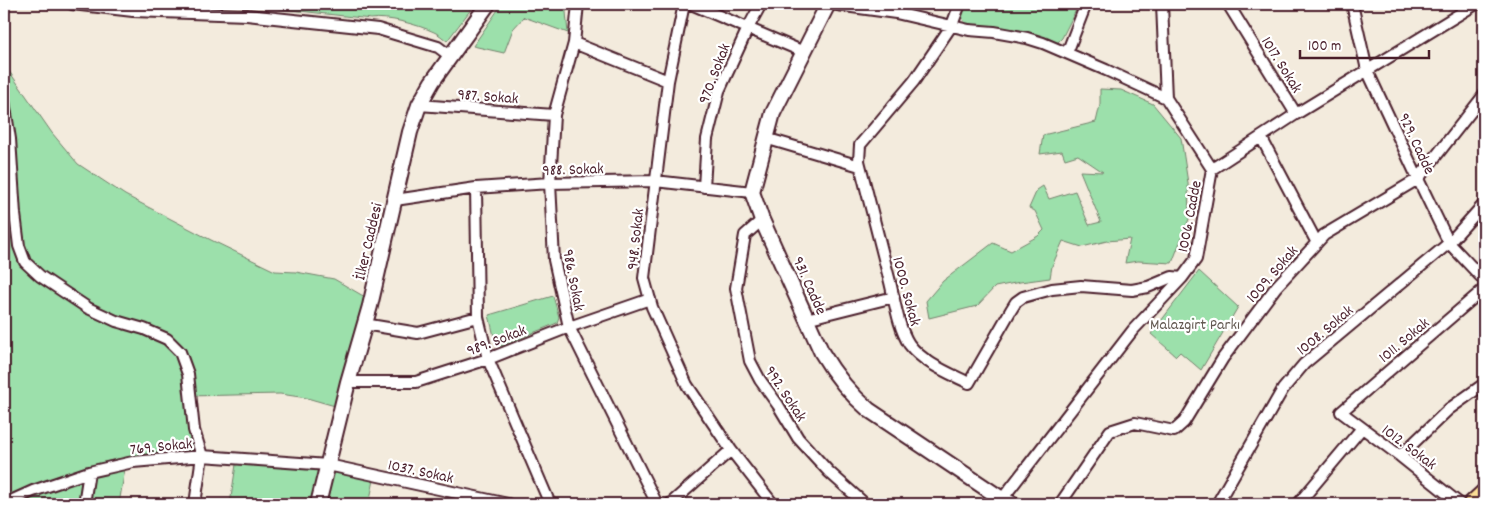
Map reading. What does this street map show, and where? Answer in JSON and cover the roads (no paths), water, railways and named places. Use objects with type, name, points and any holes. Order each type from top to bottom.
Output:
[{"type":"main road","name":"İlker Caddesi","points":[[318,504],[395,200],[410,132],[419,105],[432,82],[488,4]]},
{"type":"main road","points":[[752,192],[773,113],[829,4]]},
{"type":"main road","name":"931. Cadde","points":[[752,192],[762,220],[822,353],[830,367],[852,395],[869,410],[1004,503]]},
{"type":"main road","points":[[1471,504],[1484,492]]},
{"type":"street","points":[[72,4],[133,11],[247,15],[378,29],[438,47],[450,56]]},
{"type":"street","name":"986. Sokak","points":[[578,4],[574,43],[554,115],[550,183],[554,260],[568,327],[656,504]]},
{"type":"street","name":"948. Sokak","points":[[684,4],[668,81],[644,278],[650,298],[687,384],[731,450],[773,504]]},
{"type":"street","points":[[691,4],[804,52]]},
{"type":"street","name":"970. Sokak","points":[[704,187],[708,139],[719,91],[761,4]]},
{"type":"street","points":[[829,4],[896,13],[970,30],[1027,38],[1068,53],[1166,98]]},
{"type":"street","name":"1000. Sokak","points":[[960,4],[952,25],[904,95],[860,145],[858,155],[902,329],[909,344],[938,368],[969,383],[1016,302],[1023,297],[1052,289],[1081,286],[1140,289],[1172,277],[1182,278]]},
{"type":"street","points":[[1068,53],[1086,4]]},
{"type":"street","points":[[1162,4],[1166,98],[1212,169]]},
{"type":"street","name":"1017. Sokak","points":[[1228,4],[1296,114]]},
{"type":"street","name":"929. Cadde","points":[[1352,4],[1367,70],[1418,179],[1450,243],[1484,280]]},
{"type":"street","name":"1006. Cadde","points":[[1004,503],[1134,330],[1196,260],[1212,169],[1296,114],[1474,6]]},
{"type":"street","points":[[574,43],[668,81]]},
{"type":"street","name":"1009. Sokak","points":[[1060,504],[1110,432],[1135,423],[1174,431],[1184,422],[1223,358],[1276,287],[1324,235],[1418,179],[1484,95]]},
{"type":"street","points":[[4,101],[10,139],[15,214],[20,246],[26,262],[40,276],[88,308],[116,321],[144,329],[167,339],[180,352],[188,374],[194,430],[202,456],[195,504]]},
{"type":"street","name":"987. Sokak","points":[[419,105],[554,115]]},
{"type":"street","points":[[1261,137],[1317,244]]},
{"type":"street","points":[[765,138],[860,166]]},
{"type":"street","name":"988. Sokak","points":[[395,200],[476,188],[550,183],[655,181],[752,192]]},
{"type":"street","points":[[476,188],[478,317],[488,359],[550,504]]},
{"type":"street","name":"1008. Sokak","points":[[1216,504],[1284,389],[1304,364],[1450,243],[1484,204]]},
{"type":"street","name":"992. Sokak","points":[[762,220],[745,235],[736,288],[750,360],[760,380],[798,438],[829,472],[865,504]]},
{"type":"street","name":"1011. Sokak","points":[[1341,412],[1484,289]]},
{"type":"street","points":[[806,319],[894,297]]},
{"type":"street","name":"989. Sokak","points":[[348,382],[416,382],[488,359],[568,327],[650,298]]},
{"type":"street","points":[[364,324],[418,332],[478,317]]},
{"type":"street","points":[[1400,456],[1449,409],[1484,384]]},
{"type":"street","name":"1012. Sokak","points":[[1341,412],[1460,504]]},
{"type":"street","points":[[1298,504],[1362,428]]},
{"type":"street","points":[[670,504],[731,450]]},
{"type":"street","name":"769. Sokak","points":[[4,504],[34,491],[89,472],[133,462],[202,456],[328,465]]},
{"type":"street","name":"1037. Sokak","points":[[328,465],[508,504]]},
{"type":"street","points":[[84,504],[89,472]]},
{"type":"park label","name":"Malazgirt Parkı","points":[[1195,323]]}]
